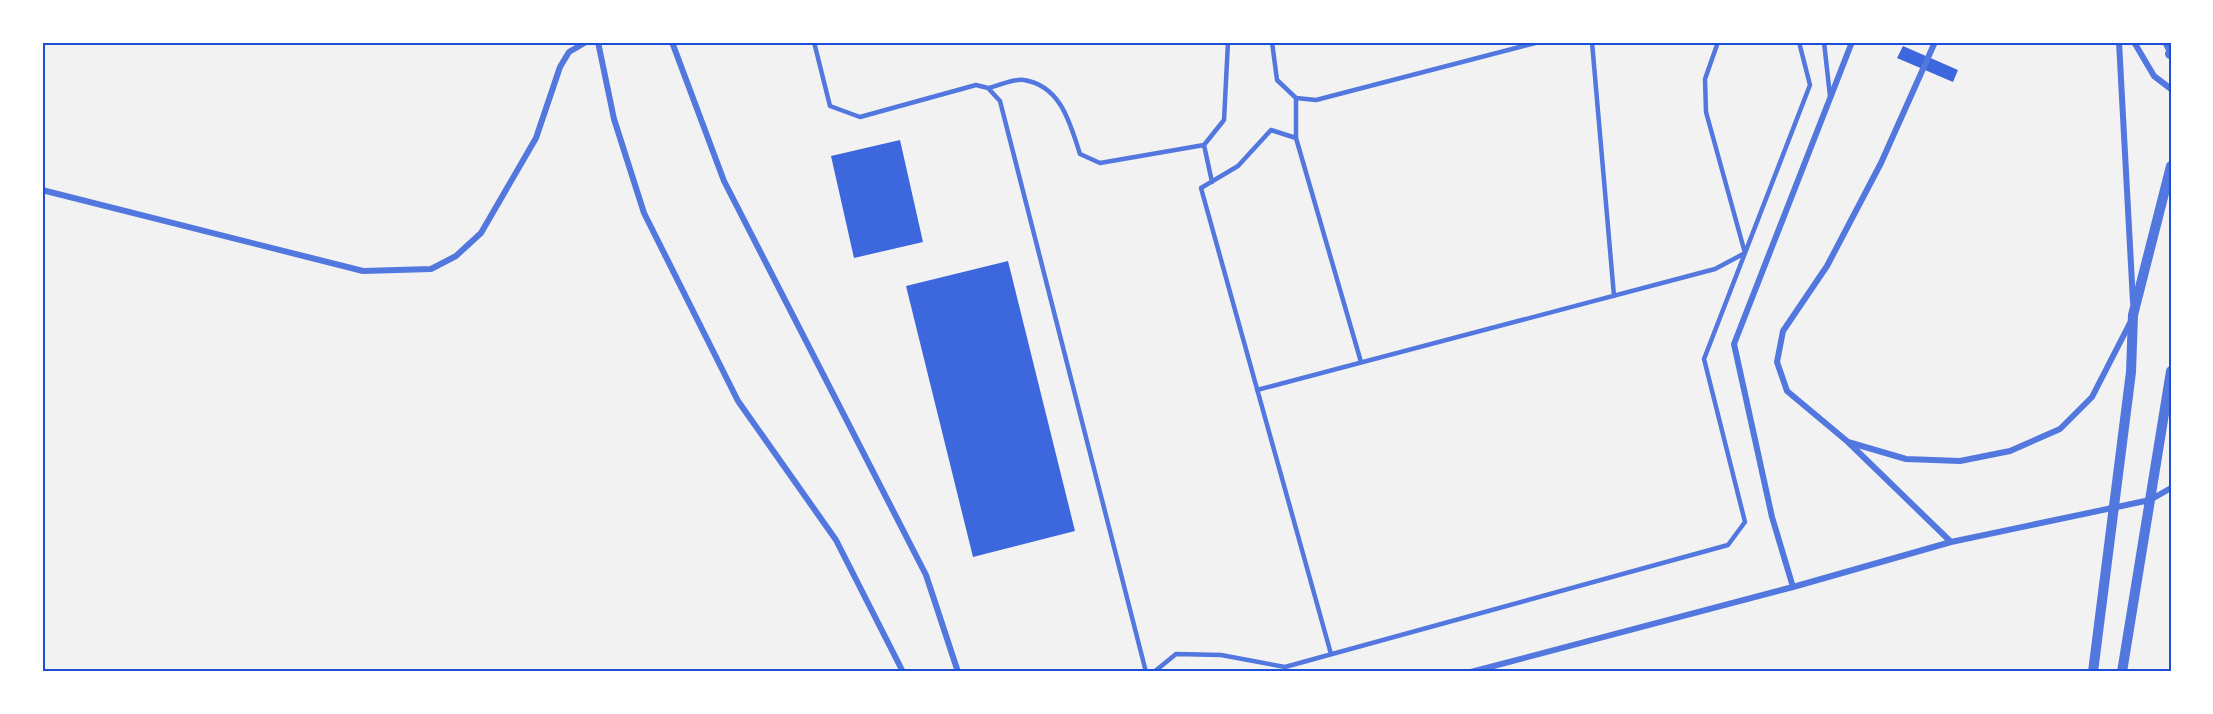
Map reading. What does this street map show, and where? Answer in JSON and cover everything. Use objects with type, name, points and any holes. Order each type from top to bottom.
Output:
[{"type":"street","points":[[42,190],[363,271],[431,269],[456,256],[481,233],[536,138],[560,67],[569,52],[586,42]]},
{"type":"street","points":[[598,42],[614,119],[644,213],[738,401],[836,540],[903,672]]},
{"type":"street","points":[[672,42],[724,181],[926,575],[958,672]]},
{"type":"street","points":[[1793,587],[1772,516],[1734,344],[1852,42]]},
{"type":"street","points":[[1935,42],[1870,184],[1827,266],[1783,331],[1777,362],[1787,391],[1848,442],[1951,542]]},
{"type":"street","points":[[2093,672],[2131,372],[2133,315],[2119,42]]},
{"type":"street","points":[[2134,42],[2154,76],[2171,89]]},
{"type":"street","points":[[2165,42],[2171,54]]},
{"type":"street","points":[[1848,442],[1906,459],[1960,461],[2010,450],[2060,429],[2092,397],[2133,315],[2171,166]]},
{"type":"street","points":[[2122,672],[2171,371]]},
{"type":"street","points":[[1471,672],[1793,587],[1951,542],[2150,500],[2171,488]]},
{"type":"lane","points":[[814,42],[830,106],[860,117],[976,85],[988,88],[1023,79],[1049,89],[1070,121],[1080,154],[1100,163],[1204,145],[1224,120],[1228,42]]},
{"type":"lane","points":[[1272,42],[1277,80],[1296,98],[1316,100],[1539,42]]},
{"type":"lane","points":[[1592,42],[1614,296]]},
{"type":"lane","points":[[1718,42],[1705,79],[1706,111],[1745,253]]},
{"type":"lane","points":[[1154,672],[1176,654],[1221,655],[1285,667],[1728,545],[1745,522],[1704,359],[1810,85],[1799,42]]},
{"type":"lane","points":[[1824,42],[1830,98]]},
{"type":"lane","points":[[988,88],[1000,101],[1146,672]]},
{"type":"lane","points":[[1296,98],[1296,138],[1361,362]]},
{"type":"lane","points":[[1296,138],[1271,130],[1238,166],[1201,188],[1331,654]]},
{"type":"lane","points":[[1204,145],[1212,182]]},
{"type":"lane","points":[[1257,390],[1715,269],[1745,253]]},
{"type":"building","points":[[1903,46],[1958,70],[1953,82],[1897,58]]},
{"type":"building","points":[[900,140],[923,242],[854,258],[831,156]]},
{"type":"building","points":[[1008,261],[1075,531],[973,557],[906,286]]}]
